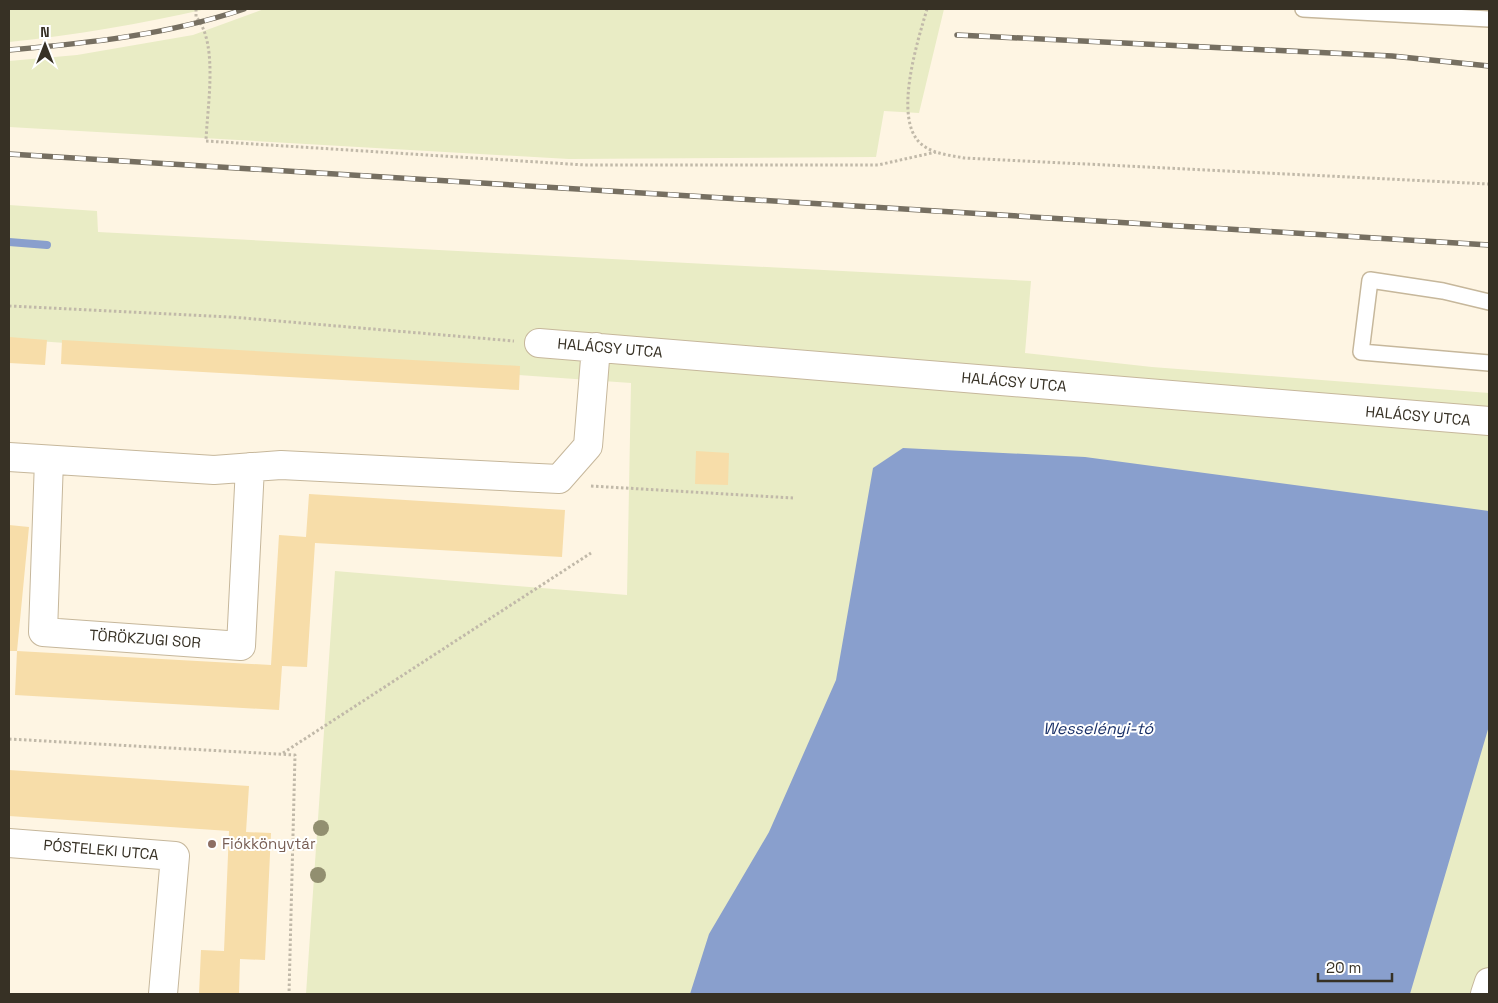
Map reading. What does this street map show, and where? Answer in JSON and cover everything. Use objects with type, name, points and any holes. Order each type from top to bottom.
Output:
[{"type":"street","name":"HALÁCSY UTCA","points":[[538,343],[1489,422]]},
{"type":"street","points":[[9,457],[214,470],[281,465],[558,479],[588,446],[596,347]]},
{"type":"street","name":"TÖRÖKZUGI SOR","points":[[48,460],[43,632],[241,646],[250,467]]},
{"type":"street","name":"PÓSTELEKI UTCA","points":[[9,843],[175,856],[163,994]]},
{"type":"street","points":[[1485,994],[1489,982]]},
{"type":"lane","points":[[1303,9],[1489,19]]},
{"type":"lane","points":[[1489,302],[1443,291],[1370,280],[1361,352],[1489,363]]},
{"type":"path","points":[[196,9],[196,17],[201,23],[209,49],[206,142],[585,165],[878,165],[936,152]]},
{"type":"path","points":[[926,9],[913,59],[909,90],[909,120],[912,134],[921,144],[936,152],[964,158],[1489,184]]},
{"type":"path","points":[[9,306],[231,317],[538,343]]},
{"type":"path","points":[[592,486],[793,498]]},
{"type":"path","points":[[282,754],[591,553]]},
{"type":"path","points":[[9,739],[295,754],[289,994]]},
{"type":"green space","points":[[9,9],[206,9],[157,20],[9,42]]},
{"type":"green space","points":[[264,9],[944,9],[919,113],[884,111],[876,157],[569,159],[9,127],[9,61],[77,55],[193,35]]},
{"type":"green space","points":[[9,205],[97,211],[98,232],[1031,281],[1025,353],[1152,367],[1489,393],[1489,994],[306,994],[335,571],[627,595],[631,383],[9,339]]},
{"type":"water","name":"Wesselényi-tó","points":[[903,448],[1085,457],[1489,511],[1489,726],[1410,994],[690,994],[709,934],[769,832],[836,680],[873,468]]},
{"type":"building","points":[[9,337],[47,340],[45,365],[9,363]]},
{"type":"building","points":[[62,340],[520,366],[519,390],[61,364]]},
{"type":"building","points":[[696,451],[729,453],[728,485],[695,484]]},
{"type":"building","points":[[309,494],[565,510],[562,557],[315,543],[307,667],[282,666],[279,710],[15,695],[17,651],[271,665],[279,535],[306,537]]},
{"type":"building","points":[[9,525],[29,527],[17,651],[9,651]]},
{"type":"building","points":[[9,770],[249,786],[246,832],[271,833],[265,960],[240,959],[239,994],[199,994],[201,950],[224,951],[229,831],[9,816]]},
{"type":"waterway","points":[[9,242],[47,245]]},
{"type":"railway","points":[[9,50],[98,41],[157,32],[244,9]]},
{"type":"railway","points":[[957,35],[1392,56],[1489,66]]},
{"type":"railway","points":[[9,154],[1489,245]]},
{"type":"place","name":"Fiókkönyvtár","points":[[212,844]]}]
